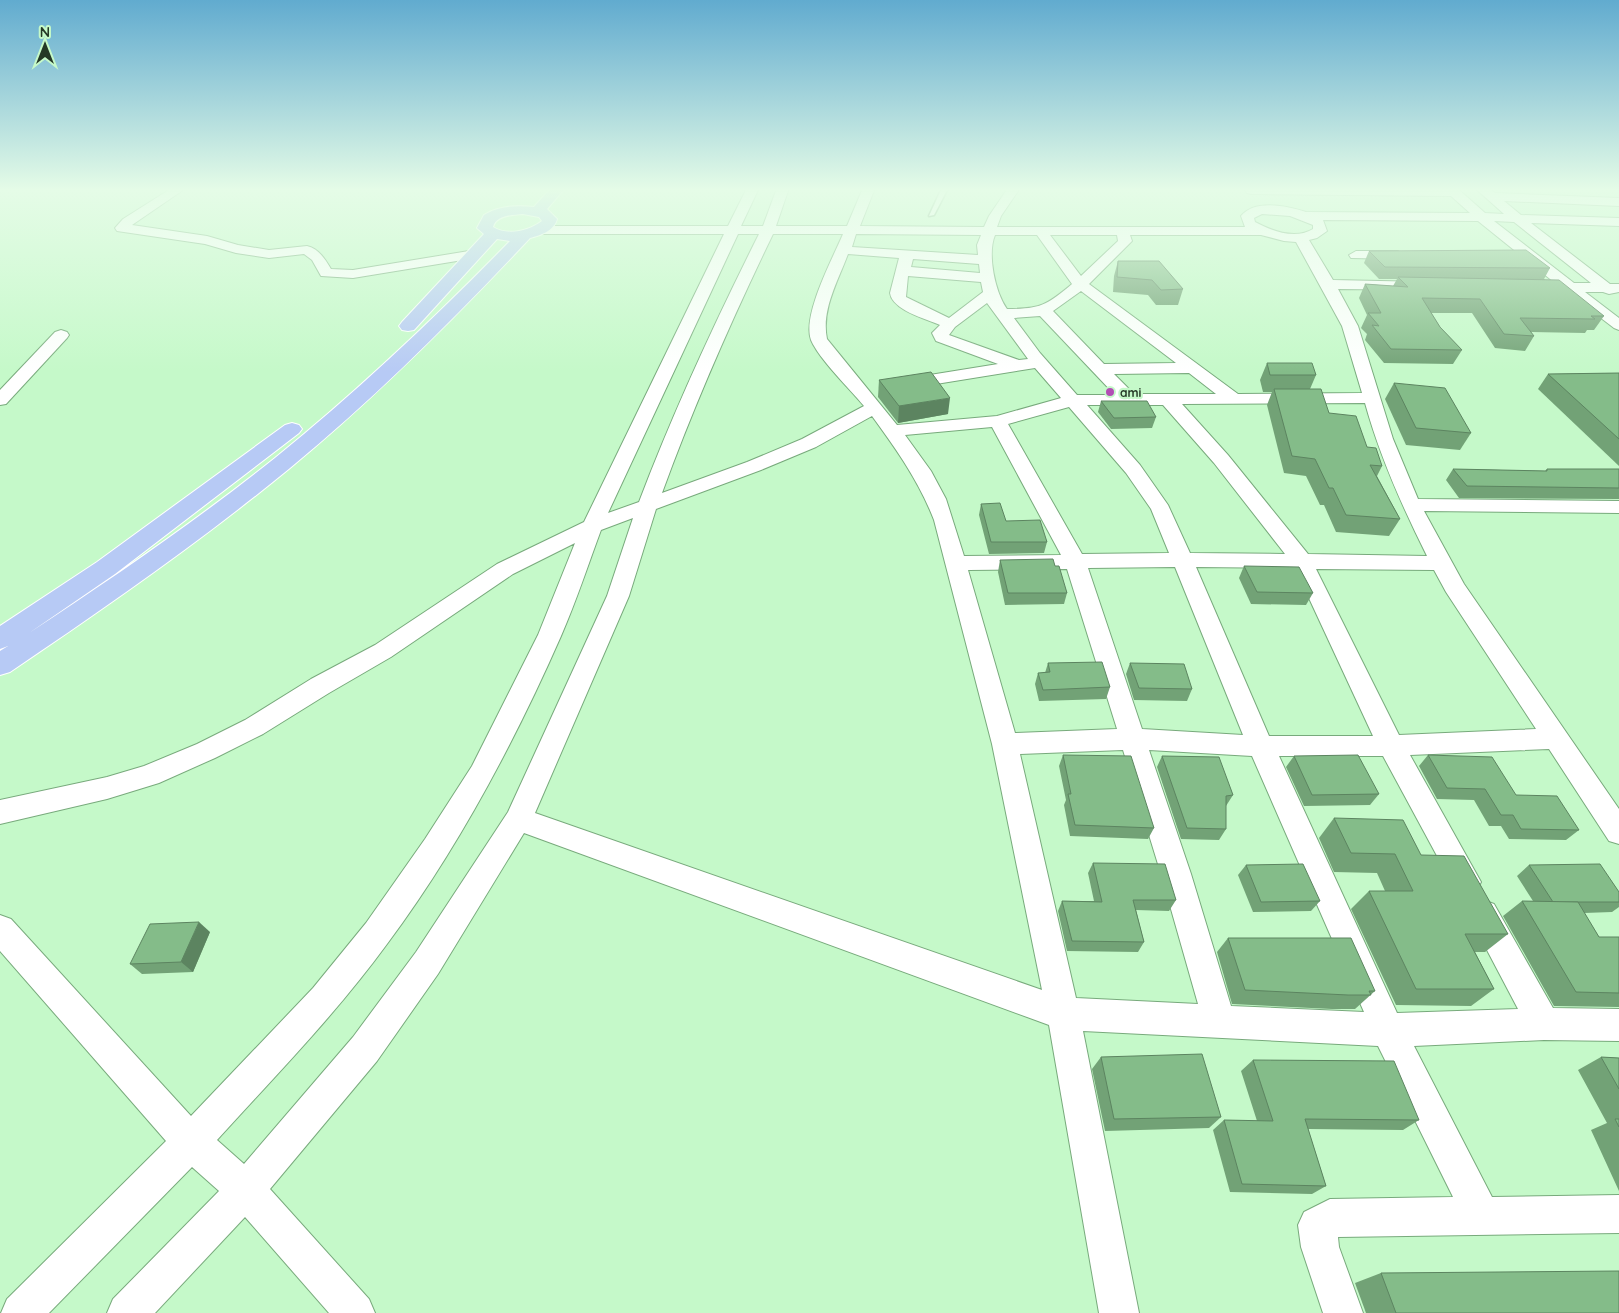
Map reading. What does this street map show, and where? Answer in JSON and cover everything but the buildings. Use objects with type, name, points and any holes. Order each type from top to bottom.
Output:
[{"type":"highway","points":[[4,636],[106,568],[270,447],[318,409],[378,355],[479,249]]},
{"type":"highway","points":[[0,665],[134,574],[309,440],[369,389],[514,249]]},
{"type":"street","points":[[238,249],[270,254],[307,250],[317,258],[326,273],[334,275],[353,274],[475,254]]},
{"type":"street","points":[[21,1313],[191,1142],[324,999],[377,932],[435,848],[482,774],[550,635],[592,526],[720,249]]},
{"type":"street","points":[[127,1313],[246,1190],[365,1049],[427,963],[518,819],[618,596],[647,506],[690,394],[727,313],[760,249]]},
{"type":"street","points":[[843,249],[821,304],[818,328],[824,348],[877,393],[892,431],[921,471],[936,499],[956,563],[1005,744],[1063,1014],[1119,1313]]},
{"type":"street","points":[[896,249],[907,255],[988,277]]},
{"type":"street","points":[[985,249],[988,277],[1003,314],[1029,364]]},
{"type":"street","points":[[1054,249],[1080,284],[1234,399]]},
{"type":"street","points":[[1003,314],[1043,310],[1080,284],[1117,249]]},
{"type":"street","points":[[1307,249],[1350,326],[1384,439],[1411,506],[1454,587],[1619,832]]},
{"type":"street","points":[[1520,249],[1619,325]]},
{"type":"street","points":[[1557,249],[1612,288],[1619,297]]},
{"type":"street","points":[[907,255],[898,294],[901,302],[950,324]]},
{"type":"street","points":[[1356,255],[1413,255]]},
{"type":"street","points":[[1508,255],[1528,256]]},
{"type":"street","points":[[903,271],[988,277]]},
{"type":"street","points":[[988,277],[950,324],[940,333],[942,338],[1029,364],[1073,400],[1148,488],[1161,508],[1261,746],[1388,1030],[1482,1216]]},
{"type":"street","points":[[1328,284],[1438,286]]},
{"type":"street","points":[[1528,287],[1612,288]]},
{"type":"street","points":[[1043,310],[1129,399]]},
{"type":"street","points":[[0,400],[61,334]]},
{"type":"street","points":[[0,812],[107,788],[150,775],[206,751],[254,727],[320,686],[383,651],[505,569],[592,526],[808,442],[877,393],[1029,364]]},
{"type":"street","points":[[1100,369],[1193,368]]},
{"type":"street","points":[[892,431],[998,421],[1073,400],[1373,398]]},
{"type":"street","points":[[1167,399],[1221,459],[1302,561],[1391,746],[1544,1024]]},
{"type":"street","points":[[998,421],[1075,561],[1176,874],[1219,1022]]},
{"type":"street","points":[[1411,506],[1619,507]]},
{"type":"street","points":[[956,563],[1182,560],[1442,563]]},
{"type":"street","points":[[1005,744],[1133,739],[1261,746],[1391,746],[1555,738]]},
{"type":"street","points":[[518,819],[1063,1014],[1388,1030],[1544,1024],[1619,1025]]},
{"type":"street","points":[[0,929],[191,1142],[246,1190],[355,1313]]},
{"type":"street","points":[[1343,1313],[1320,1247],[1318,1225],[1330,1218],[1619,1214]]},
{"type":"place","name":"ami","points":[[1110,392]]}]
